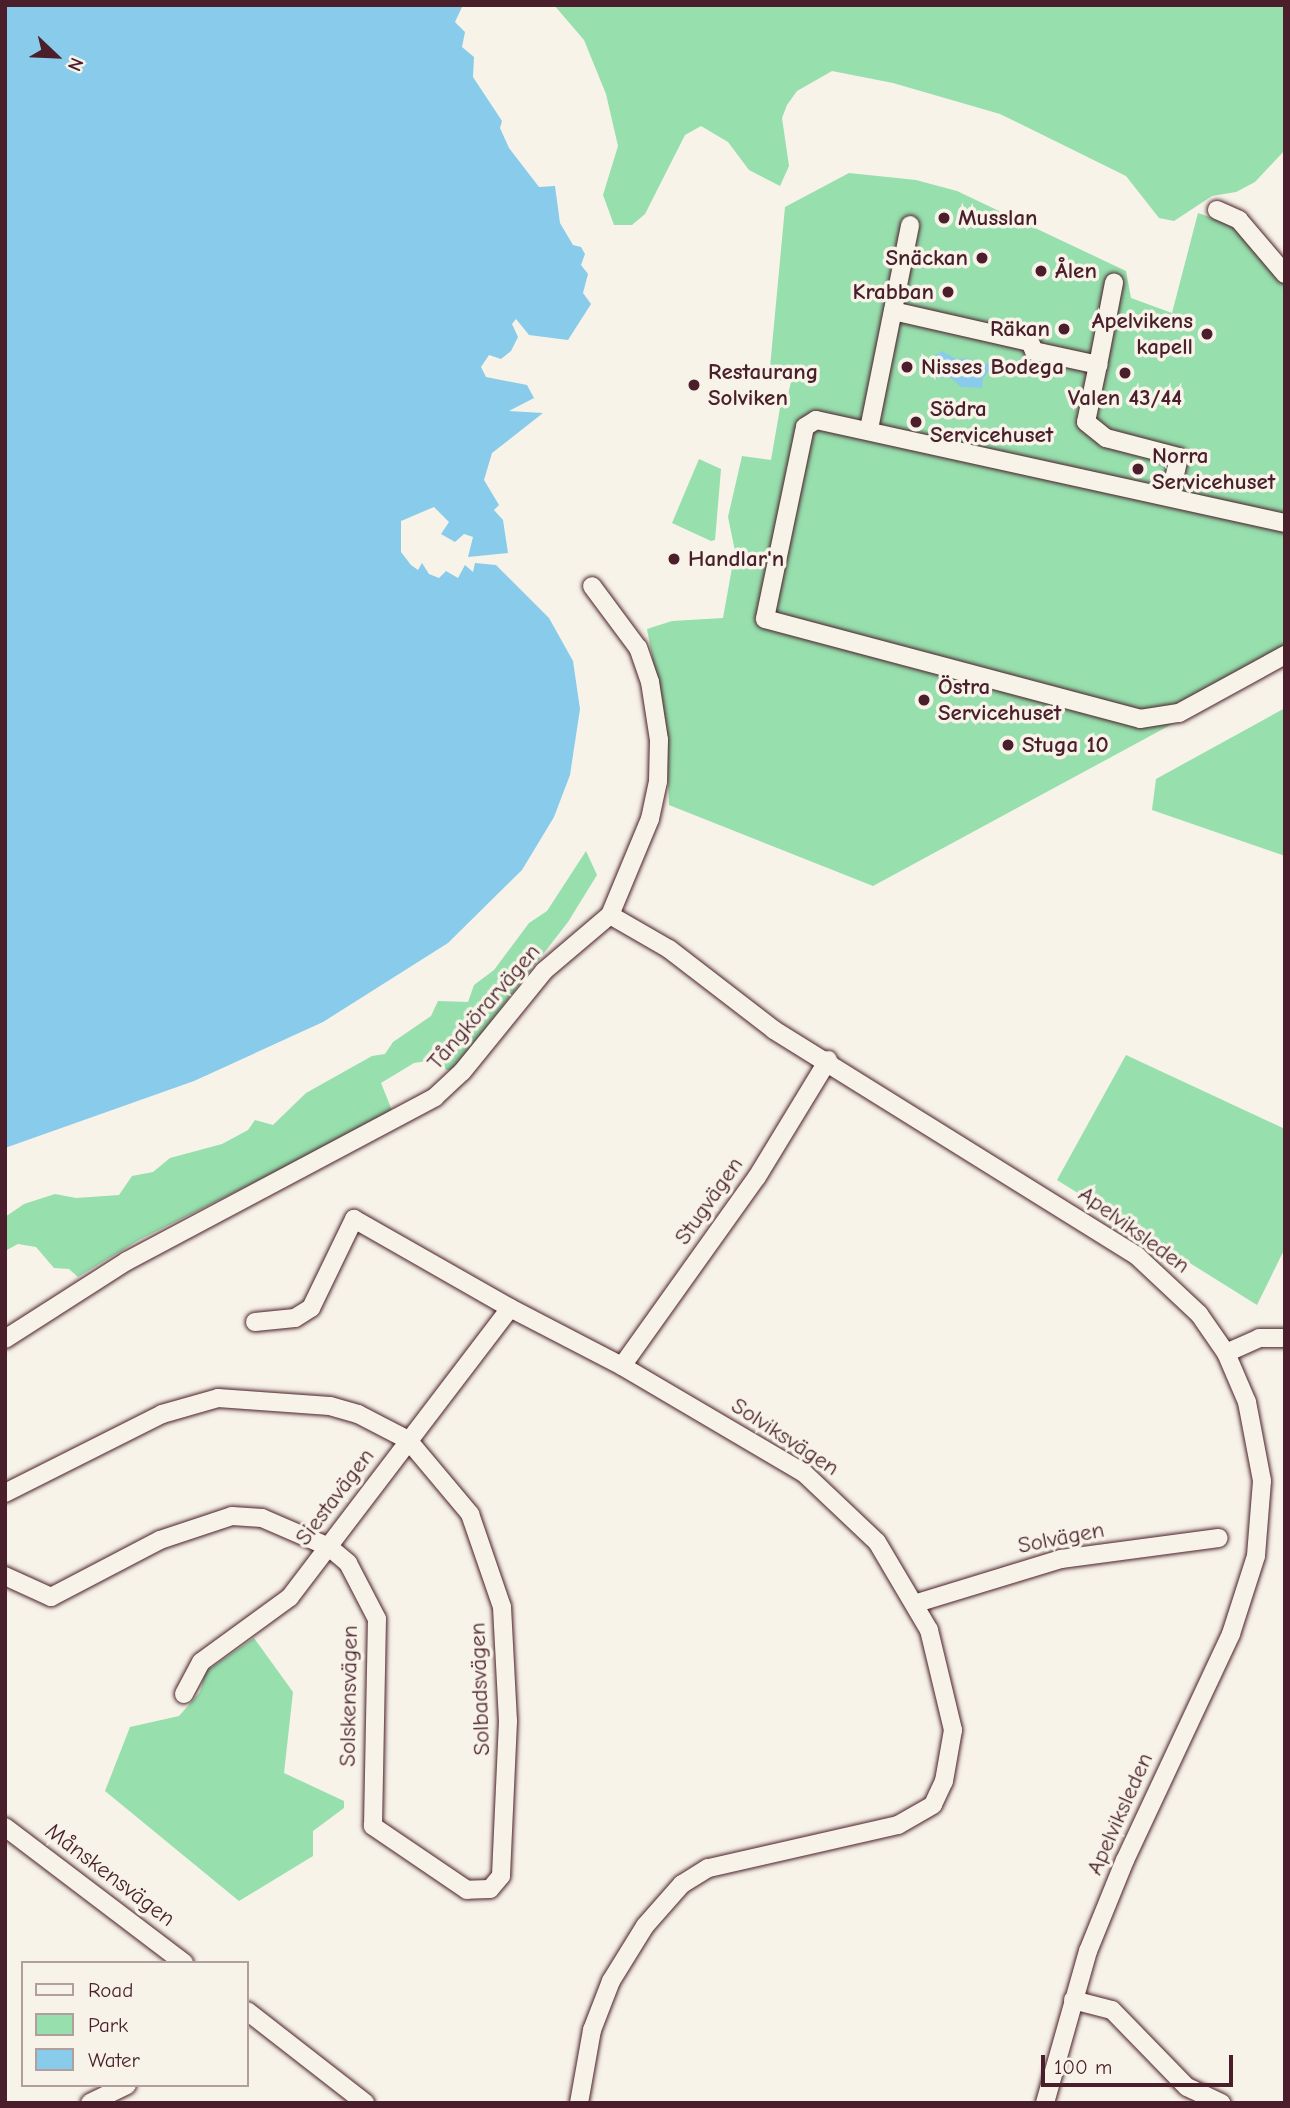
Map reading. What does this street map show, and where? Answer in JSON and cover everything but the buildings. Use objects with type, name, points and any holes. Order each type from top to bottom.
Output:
[{"type":"street","points":[[1217,210],[1239,220],[1285,274]]},
{"type":"street","points":[[869,429],[911,225]]},
{"type":"street","points":[[1114,283],[1086,422],[1106,438],[1180,457],[1170,497]]},
{"type":"street","points":[[893,311],[1030,342],[1034,351],[1098,365]]},
{"type":"street","points":[[1285,523],[869,429],[817,420],[805,427],[765,619],[1140,719],[1180,713],[1285,655]]},
{"type":"street","name":"Tångkörarvägen","points":[[5,1339],[127,1261],[435,1097],[463,1072],[544,971],[610,915],[650,820],[658,781],[659,740],[650,681],[638,648],[592,586]]},
{"type":"street","name":"Apelviksleden","points":[[610,915],[691,964],[720,992],[774,1030],[828,1060],[1137,1256],[1183,1296],[1226,1353],[1247,1402],[1258,1444],[1262,1498],[1256,1556],[1231,1634],[1125,1860],[1073,2000],[1045,2103]]},
{"type":"street","name":"Stugvägen","points":[[622,1366],[757,1177],[828,1060]]},
{"type":"street","name":"Solviksvägen","points":[[255,1322],[295,1318],[311,1308],[354,1219],[510,1308],[622,1366],[816,1482],[877,1542],[917,1604],[937,1656],[952,1718],[951,1752],[937,1799],[927,1811],[898,1825],[708,1868],[682,1884],[645,1926],[611,1981],[593,2030],[579,2103]]},
{"type":"street","name":"Siestavägen","points":[[184,1694],[201,1662],[281,1606],[510,1308]]},
{"type":"street","points":[[1226,1353],[1259,1338],[1285,1338]]},
{"type":"street","name":"Solbadsvägen","points":[[5,1493],[162,1414],[218,1398],[330,1405],[358,1413],[408,1440],[470,1514],[502,1607],[508,1682],[505,1839],[501,1876],[490,1888]]},
{"type":"street","name":"Solskensvägen","points":[[5,1576],[51,1597],[160,1539],[232,1516],[262,1518],[328,1547],[348,1563],[377,1619],[373,1826],[458,1885],[476,1892],[490,1888]]},
{"type":"street","name":"Solvägen","points":[[917,1604],[1061,1559],[1219,1538]]},
{"type":"street","name":"Månskensvägen","points":[[5,1827],[181,1961]]},
{"type":"street","points":[[1073,2000],[1112,2010],[1187,2087],[1221,2103]]},
{"type":"street","points":[[254,2026],[365,2103]]},
{"type":"street","points":[[98,2101],[123,2087]]},
{"type":"green space","points":[[554,5],[1285,5],[1285,150],[1255,182],[1236,192],[1212,196],[1174,221],[1159,218],[1126,176],[1000,114],[893,83],[832,71],[797,91],[787,105],[782,118],[789,166],[780,186],[749,170],[728,142],[701,126],[685,135],[645,214],[632,225],[614,225],[603,195],[618,146],[606,94],[584,40]]},
{"type":"green space","points":[[849,173],[916,180],[957,191],[1126,271],[1131,298],[1172,313],[1198,213],[1237,226],[1285,282],[1285,663],[873,886],[669,805],[666,730],[647,629],[672,621],[723,618],[735,551],[728,517],[742,456],[771,460],[781,402],[786,403],[791,382],[769,378],[785,207]]},
{"type":"green space","points":[[699,459],[721,469],[715,540],[711,541],[672,523]]},
{"type":"green space","points":[[1285,708],[1285,856],[1152,810],[1156,779]]},
{"type":"green space","points":[[586,851],[597,875],[568,922],[453,1070],[446,1070],[440,1059],[414,1063],[381,1083],[393,1113],[139,1240],[78,1277],[69,1269],[54,1268],[36,1247],[18,1244],[5,1251],[5,1217],[24,1204],[55,1194],[76,1198],[119,1195],[132,1176],[153,1172],[170,1158],[222,1144],[248,1130],[255,1120],[273,1125],[306,1093],[372,1056],[385,1054],[393,1042],[431,1016],[438,1001],[468,1002],[474,985],[494,970],[529,923],[547,911]]},
{"type":"green space","points":[[1126,1055],[1285,1129],[1285,1248],[1257,1305],[1057,1180]]},
{"type":"green space","points":[[254,1638],[293,1692],[284,1773],[344,1801],[344,1808],[313,1831],[313,1856],[239,1901],[105,1791],[130,1727],[179,1716],[200,1692],[205,1672]]},
{"type":"water","points":[[5,5],[463,5],[455,22],[465,32],[462,47],[474,57],[473,77],[502,121],[500,128],[509,148],[539,187],[555,186],[560,223],[573,245],[581,247],[585,254],[581,265],[588,274],[583,293],[591,304],[568,340],[529,335],[516,319],[512,324],[518,337],[511,351],[501,359],[489,355],[481,367],[486,377],[527,385],[534,398],[509,411],[543,413],[492,453],[484,480],[499,505],[494,510],[503,520],[508,553],[468,557],[473,537],[464,534],[455,542],[441,534],[449,522],[434,507],[401,521],[401,552],[411,565],[418,570],[422,563],[429,574],[439,578],[446,571],[458,578],[465,565],[473,572],[475,563],[496,565],[549,618],[573,661],[580,709],[570,775],[554,817],[522,870],[448,943],[323,1022],[194,1081],[5,1148]]},
{"type":"water","points":[[942,351],[956,359],[969,358],[974,365],[988,363],[990,370],[983,378],[982,388],[961,387],[951,378],[934,378],[933,357]]},
{"type":"place","name":"Musslan","points":[[944,218]]},
{"type":"place","name":"Snäckan","points":[[982,258]]},
{"type":"place","name":"Ålen","points":[[1041,271]]},
{"type":"place","name":"Krabban","points":[[948,292]]},
{"type":"place","name":"Räkan","points":[[1064,329]]},
{"type":"place","name":"Apelvikens kapell","points":[[1207,334]]},
{"type":"place","name":"Nisses Bodega","points":[[907,367]]},
{"type":"place","name":"Valen 43/44","points":[[1125,373]]},
{"type":"place","name":"Restaurang Solviken","points":[[694,385]]},
{"type":"place","name":"Södra Servicehuset","points":[[916,422]]},
{"type":"place","name":"Norra Servicehuset","points":[[1138,469]]},
{"type":"place","name":"Handlar'n","points":[[674,559]]},
{"type":"place","name":"Östra Servicehuset","points":[[924,700]]},
{"type":"place","name":"Stuga 10","points":[[1008,745]]}]
